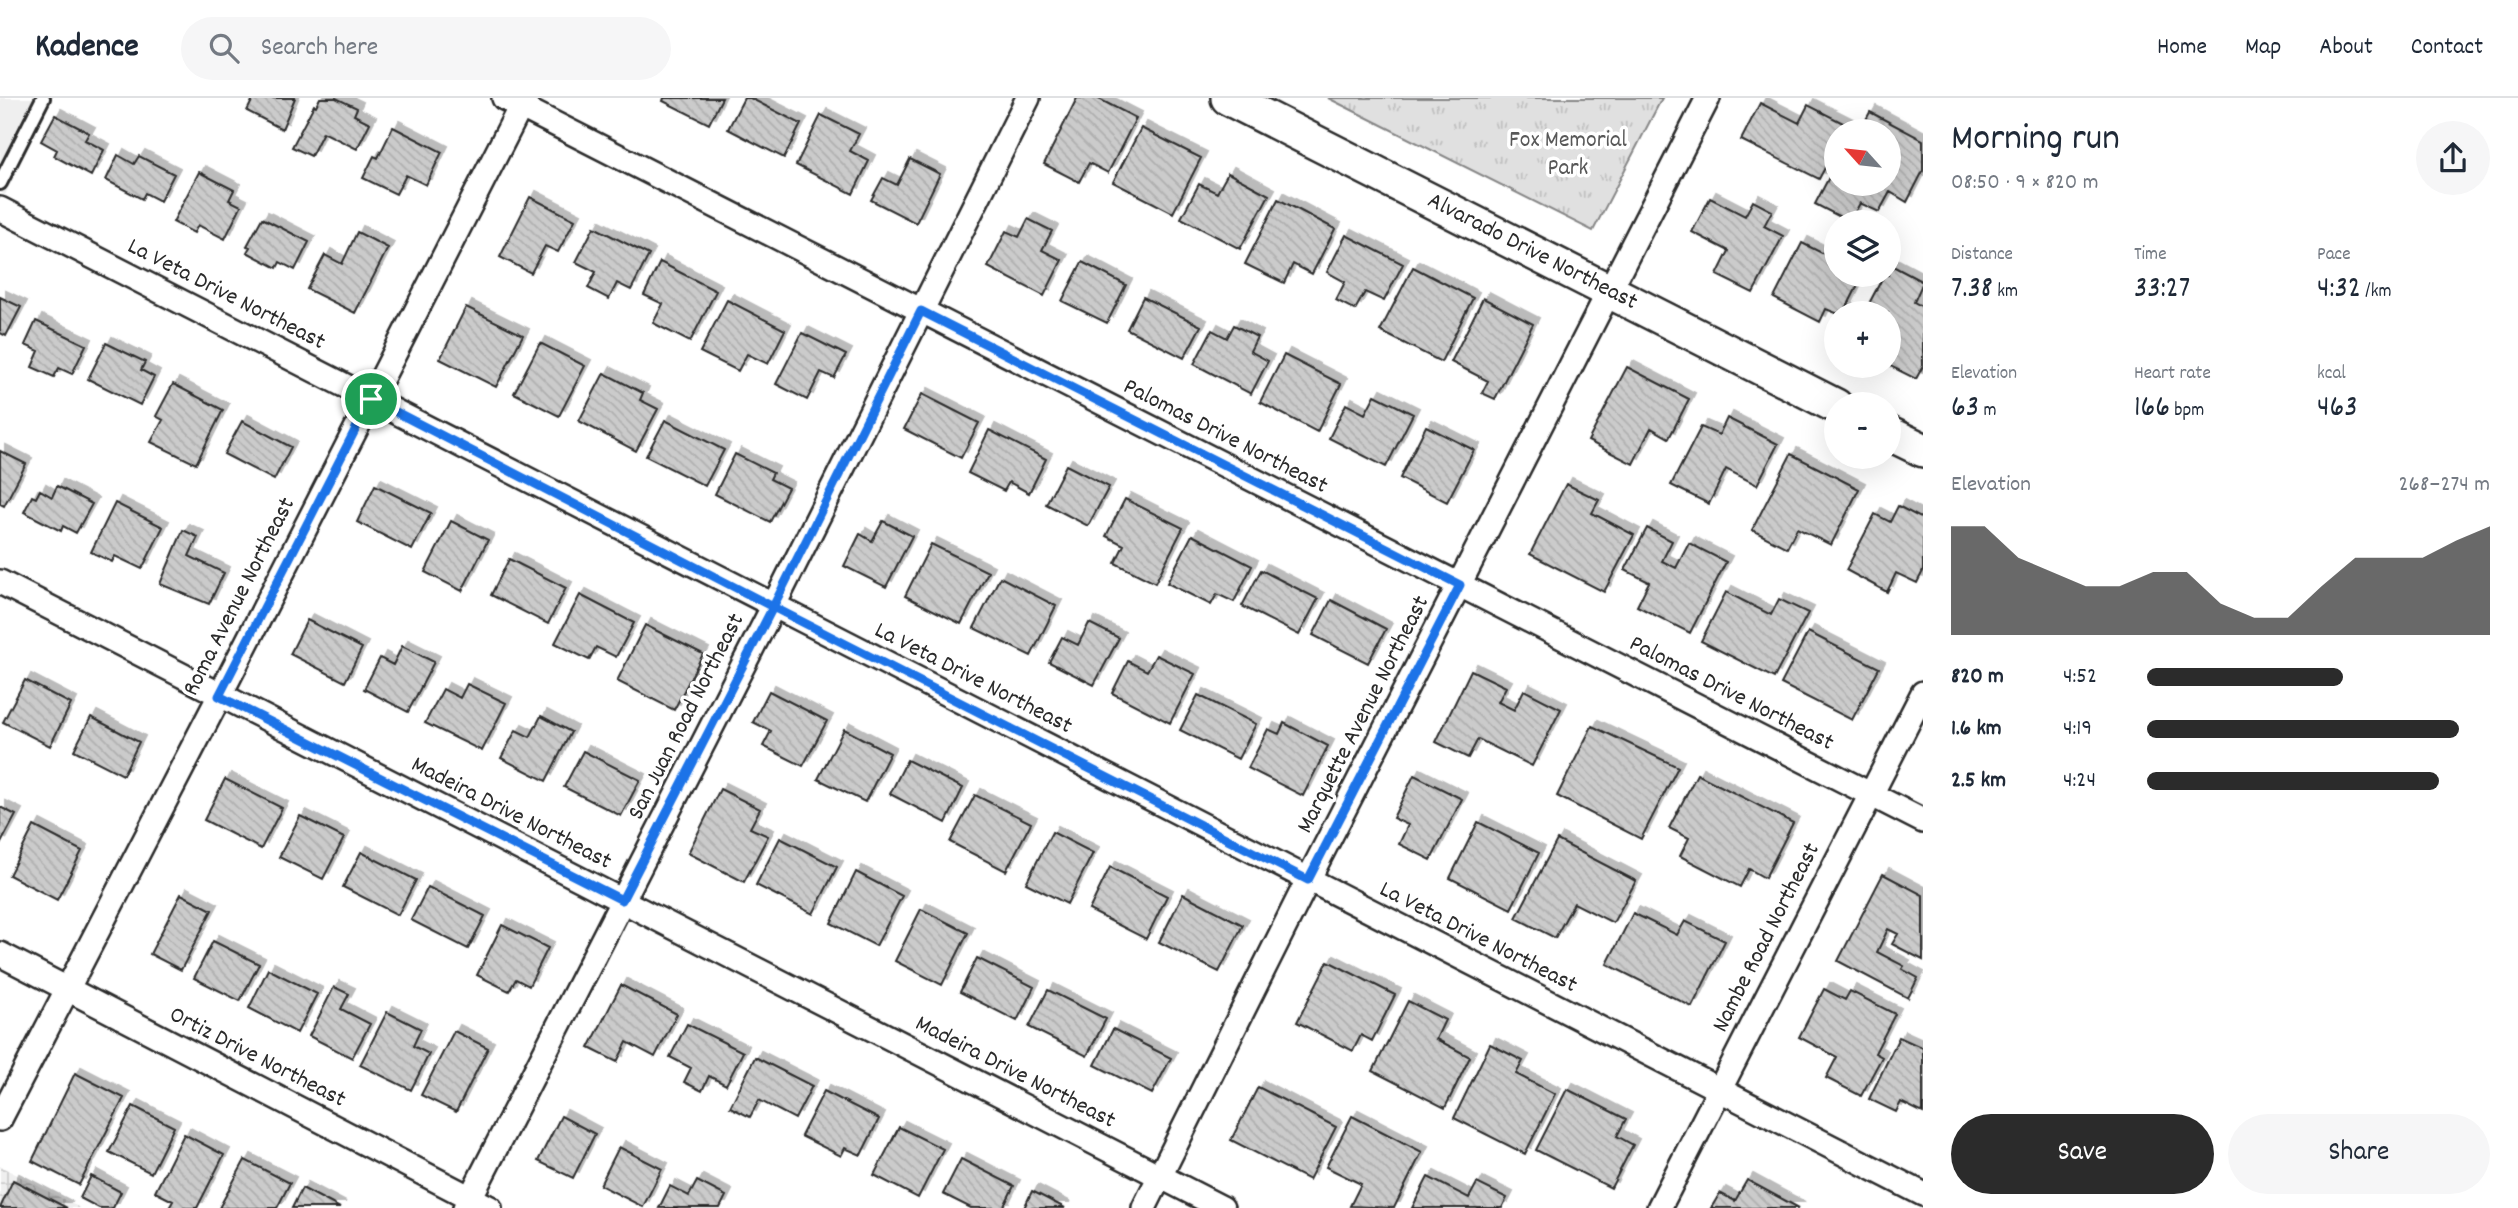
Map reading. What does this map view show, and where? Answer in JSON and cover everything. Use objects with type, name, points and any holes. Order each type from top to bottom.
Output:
[{"type":"street","name":"San Juan Road Northeast","points":[[476,1205],[622,900],[773,607],[1028,98]]},
{"type":"street","name":"Alvarado Drive Northeast","points":[[1228,98],[1824,401]]},
{"type":"street","name":"Marquette Avenue Northeast","points":[[1144,1208],[1308,880],[1708,98]]},
{"type":"street","name":"Palomas Drive Northeast","points":[[517,101],[921,311],[1923,821]]},
{"type":"street","name":"Roma Avenue Northeast","points":[[0,1119],[371,399],[517,101]]},
{"type":"street","name":"La Veta Drive Northeast","points":[[0,209],[1923,1194]]},
{"type":"street","points":[[1901,439],[1923,450]]},
{"type":"street","name":"Madeira Drive Northeast","points":[[0,582],[1222,1208]]},
{"type":"street","name":"Nambe Road Northeast","points":[[1659,1208],[1923,693]]},
{"type":"street","name":"Ortiz Drive Northeast","points":[[0,954],[476,1205]]},
{"type":"lane","points":[[0,183],[43,98]]},
{"type":"shaded area","points":[[0,98],[53,98],[5,195],[0,192]]},
{"type":"shaded area","points":[[0,1166],[80,1208],[0,1208]]},
{"type":"green space","name":"Fox Memorial Park","points":[[1328,98],[1662,98],[1593,231]]},
{"type":"building","points":[[251,98],[295,98],[282,129],[247,111],[253,99]]},
{"type":"building","points":[[320,98],[336,98],[357,108],[354,115],[370,123],[357,149],[323,132],[311,156],[292,147]]},
{"type":"building","points":[[664,98],[722,98],[709,124],[663,101]]},
{"type":"building","points":[[744,98],[750,98],[801,124],[784,158],[728,129]]},
{"type":"building","points":[[1077,98],[1097,98],[1136,118],[1108,173],[1089,163],[1079,182],[1044,164]]},
{"type":"building","points":[[1760,103],[1799,123],[1808,105],[1835,119],[1824,119],[1824,170],[1819,179],[1741,140]]},
{"type":"building","points":[[1870,112],[1883,119],[1866,119]]},
{"type":"building","points":[[55,115],[89,133],[85,140],[104,150],[91,176],[54,156],[57,150],[41,141]]},
{"type":"building","points":[[821,115],[859,134],[850,151],[869,161],[853,194],[796,165]]},
{"type":"building","points":[[393,127],[442,152],[426,185],[406,175],[396,194],[363,178],[374,156],[378,158]]},
{"type":"building","points":[[1141,128],[1201,158],[1173,213],[1113,182]]},
{"type":"building","points":[[1901,128],[1923,140],[1923,171],[1907,202],[1897,196],[1901,196]]},
{"type":"building","points":[[118,155],[134,164],[139,156],[174,174],[160,201],[145,193],[142,199],[106,180]]},
{"type":"building","points":[[910,159],[940,174],[916,223],[871,200],[883,178],[897,185]]},
{"type":"building","points":[[199,172],[234,190],[229,200],[241,206],[225,239],[198,225],[194,233],[173,222]]},
{"type":"building","points":[[1228,173],[1269,195],[1240,249],[1181,218],[1199,184],[1217,193]]},
{"type":"building","points":[[1824,187],[1824,196],[1888,196],[1880,210],[1860,203],[1856,210],[1827,210],[1815,204]]},
{"type":"building","points":[[530,197],[575,220],[558,252],[545,246],[531,273],[500,257]]},
{"type":"building","points":[[1710,198],[1745,216],[1753,201],[1772,211],[1764,226],[1783,236],[1753,293],[1717,275],[1729,251],[1692,232]]},
{"type":"building","points":[[1278,199],[1335,229],[1312,274],[1293,264],[1284,283],[1245,264]]},
{"type":"building","points":[[262,218],[309,242],[295,270],[280,262],[277,268],[247,252],[250,247],[247,246]]},
{"type":"building","points":[[1028,219],[1052,231],[1042,250],[1062,260],[1044,296],[988,267],[1006,231],[1019,237]]},
{"type":"building","points":[[594,227],[649,255],[631,290],[617,283],[609,299],[588,288],[596,272],[576,262]]},
{"type":"building","points":[[357,232],[388,248],[355,313],[307,289],[325,255],[342,264]]},
{"type":"building","points":[[1346,235],[1403,264],[1384,301],[1365,292],[1355,310],[1336,300],[1345,282],[1327,272]]},
{"type":"building","points":[[1802,243],[1824,254],[1824,287],[1857,287],[1850,301],[1824,301],[1824,313],[1820,322],[1774,298]]},
{"type":"building","points":[[660,262],[716,291],[690,342],[653,323],[663,304],[644,295]]},
{"type":"building","points":[[1082,262],[1126,285],[1107,323],[1062,301]]},
{"type":"building","points":[[1413,267],[1473,298],[1441,362],[1380,331]]},
{"type":"building","points":[[1901,270],[1923,282],[1914,302],[1923,307],[1923,366],[1916,379],[1901,372],[1901,301],[1870,301],[1878,287],[1901,287]]},
{"type":"building","points":[[0,297],[21,307],[6,336],[0,333]]},
{"type":"building","points":[[1143,297],[1201,326],[1184,358],[1127,329]]},
{"type":"building","points":[[1483,298],[1533,324],[1495,399],[1482,393],[1488,381],[1451,362]]},
{"type":"building","points":[[727,300],[785,330],[768,364],[747,354],[738,371],[700,352]]},
{"type":"building","points":[[466,307],[523,335],[496,387],[440,359]]},
{"type":"building","points":[[36,321],[86,345],[72,374],[59,368],[54,377],[32,367],[39,351],[25,345]]},
{"type":"building","points":[[1234,325],[1257,337],[1250,351],[1268,361],[1251,394],[1194,364],[1212,330],[1227,338]]},
{"type":"building","points":[[802,333],[846,355],[834,378],[821,372],[807,400],[776,384]]},
{"type":"building","points":[[106,343],[145,362],[141,370],[154,377],[140,405],[88,379]]},
{"type":"building","points":[[540,343],[585,366],[559,416],[514,393]]},
{"type":"building","points":[[1284,355],[1341,384],[1317,432],[1260,402]]},
{"type":"building","points":[[1627,367],[1689,399],[1669,438],[1651,428],[1633,464],[1588,441]]},
{"type":"building","points":[[604,373],[643,393],[640,400],[658,409],[636,451],[579,421]]},
{"type":"building","points":[[173,384],[223,410],[196,464],[151,442],[163,420],[156,416]]},
{"type":"building","points":[[922,394],[979,423],[961,458],[904,429]]},
{"type":"building","points":[[1375,395],[1413,414],[1386,467],[1329,438],[1346,404],[1365,414]]},
{"type":"building","points":[[1727,418],[1778,444],[1757,485],[1726,469],[1709,504],[1671,485],[1701,427],[1719,435]]},
{"type":"building","points":[[665,420],[724,450],[705,486],[646,456]]},
{"type":"building","points":[[242,421],[291,447],[274,480],[224,454]]},
{"type":"building","points":[[1426,426],[1474,450],[1447,502],[1400,478]]},
{"type":"building","points":[[989,430],[1046,459],[1029,493],[1009,482],[1004,491],[968,473]]},
{"type":"building","points":[[0,451],[26,464],[4,506],[0,504]]},
{"type":"building","points":[[735,454],[773,473],[770,479],[788,488],[770,522],[715,494]]},
{"type":"building","points":[[1791,454],[1859,489],[1831,545],[1797,528],[1787,548],[1752,530]]},
{"type":"building","points":[[1066,465],[1109,487],[1088,526],[1046,504]]},
{"type":"building","points":[[1566,484],[1599,500],[1592,513],[1634,535],[1604,592],[1530,554]]},
{"type":"building","points":[[375,485],[431,513],[412,550],[357,522]]},
{"type":"building","points":[[57,486],[92,504],[76,533],[63,526],[61,531],[24,512],[32,496],[36,498],[40,490],[52,497]]},
{"type":"building","points":[[1125,499],[1183,528],[1155,583],[1115,563],[1124,545],[1106,536]]},
{"type":"building","points":[[115,503],[163,527],[142,569],[115,556],[112,562],[91,552]]},
{"type":"building","points":[[1898,506],[1923,519],[1923,571],[1917,583],[1896,573],[1887,592],[1846,570],[1875,514],[1890,522]]},
{"type":"building","points":[[451,521],[488,540],[462,591],[425,572]]},
{"type":"building","points":[[883,521],[912,536],[886,587],[844,566],[860,534],[872,541]]},
{"type":"building","points":[[1647,528],[1672,541],[1662,561],[1676,568],[1689,543],[1726,562],[1690,633],[1637,606],[1649,582],[1625,570]]},
{"type":"building","points":[[183,530],[198,537],[189,556],[224,573],[209,604],[160,584]]},
{"type":"building","points":[[1192,535],[1252,566],[1234,602],[1217,594],[1211,605],[1167,583]]},
{"type":"building","points":[[931,544],[988,572],[961,624],[905,596]]},
{"type":"building","points":[[509,559],[566,588],[548,624],[491,595]]},
{"type":"building","points":[[1261,570],[1318,599],[1299,635],[1242,606]]},
{"type":"building","points":[[1000,577],[1056,606],[1031,656],[974,628]]},
{"type":"building","points":[[1726,592],[1771,615],[1779,599],[1808,613],[1774,678],[1701,641]]},
{"type":"building","points":[[580,595],[634,623],[616,657],[596,647],[589,660],[555,643]]},
{"type":"building","points":[[1331,600],[1386,629],[1368,663],[1313,635]]},
{"type":"building","points":[[307,620],[362,648],[345,682],[290,654]]},
{"type":"building","points":[[1089,623],[1119,638],[1094,685],[1049,662],[1062,637],[1078,645]]},
{"type":"building","points":[[645,625],[703,654],[674,710],[617,681]]},
{"type":"building","points":[[1808,632],[1879,668],[1852,720],[1781,684]]},
{"type":"building","points":[[402,646],[434,662],[408,712],[364,689],[380,658],[393,665]]},
{"type":"building","points":[[1156,655],[1195,674],[1170,723],[1112,693],[1128,661],[1147,671]]},
{"type":"building","points":[[1471,670],[1506,687],[1498,702],[1514,710],[1524,690],[1561,709],[1532,766],[1478,739],[1468,758],[1436,742]]},
{"type":"building","points":[[25,680],[71,704],[50,746],[3,722]]},
{"type":"building","points":[[467,684],[506,703],[482,751],[425,723],[443,689],[460,698]]},
{"type":"building","points":[[769,691],[827,721],[803,766],[763,746],[771,731],[753,722]]},
{"type":"building","points":[[1198,695],[1256,724],[1238,759],[1180,730]]},
{"type":"building","points":[[541,716],[571,732],[546,781],[501,758],[516,730],[530,737]]},
{"type":"building","points":[[91,717],[139,742],[123,775],[74,750]]},
{"type":"building","points":[[1284,723],[1328,746],[1303,796],[1248,768],[1268,729],[1279,734]]},
{"type":"building","points":[[1592,726],[1678,767],[1641,839],[1557,796]]},
{"type":"building","points":[[844,729],[890,753],[865,802],[818,779]]},
{"type":"building","points":[[583,751],[640,780],[621,816],[564,787]]},
{"type":"building","points":[[907,760],[963,788],[946,823],[890,794]]},
{"type":"building","points":[[1697,774],[1793,823],[1765,878],[1749,869],[1740,887],[1680,856],[1689,838],[1669,828]]},
{"type":"building","points":[[1414,775],[1462,799],[1431,860],[1399,844],[1408,825],[1393,818]]},
{"type":"building","points":[[225,779],[282,808],[261,849],[204,820]]},
{"type":"building","points":[[720,789],[760,809],[750,828],[768,836],[744,882],[688,853]]},
{"type":"building","points":[[975,795],[1031,823],[1006,871],[950,842]]},
{"type":"building","points":[[0,807],[16,815],[0,845]]},
{"type":"building","points":[[300,816],[344,838],[323,879],[279,857]]},
{"type":"building","points":[[1478,822],[1539,853],[1511,909],[1450,878]]},
{"type":"building","points":[[34,826],[82,851],[57,900],[9,875]]},
{"type":"building","points":[[1052,832],[1093,853],[1067,904],[1026,883]]},
{"type":"building","points":[[780,838],[837,867],[813,914],[756,885]]},
{"type":"building","points":[[1557,840],[1636,881],[1613,923],[1574,903],[1555,938],[1516,918]]},
{"type":"building","points":[[361,852],[416,880],[398,915],[343,887]]},
{"type":"building","points":[[1110,867],[1167,896],[1146,939],[1089,910]]},
{"type":"building","points":[[856,872],[902,896],[876,946],[831,923]]},
{"type":"building","points":[[1883,874],[1923,895],[1923,960],[1892,944],[1898,934],[1888,929],[1877,952],[1904,966],[1902,969],[1918,978],[1908,998],[1838,961]]},
{"type":"building","points":[[428,887],[485,916],[468,949],[411,920]]},
{"type":"building","points":[[181,894],[212,910],[181,970],[150,954]]},
{"type":"building","points":[[1183,894],[1243,925],[1219,972],[1159,942]]},
{"type":"building","points":[[921,909],[968,933],[942,985],[895,961]]},
{"type":"building","points":[[1633,913],[1677,935],[1685,921],[1725,941],[1692,1007],[1607,964]]},
{"type":"building","points":[[502,925],[548,948],[529,986],[516,979],[509,991],[477,975]]},
{"type":"building","points":[[213,941],[259,964],[240,1001],[194,978]]},
{"type":"building","points":[[977,958],[1034,987],[1017,1021],[960,992]]},
{"type":"building","points":[[1328,961],[1395,995],[1372,1041],[1361,1035],[1353,1051],[1297,1022]]},
{"type":"building","points":[[268,969],[317,994],[297,1033],[249,1008]]},
{"type":"building","points":[[621,985],[677,1014],[655,1057],[627,1042],[617,1062],[589,1048]]},
{"type":"building","points":[[334,987],[349,994],[341,1009],[370,1024],[352,1058],[309,1036]]},
{"type":"building","points":[[1824,989],[1845,1000],[1850,991],[1895,1014],[1875,1053],[1882,1057],[1861,1096],[1826,1078],[1837,1057],[1799,1037]]},
{"type":"building","points":[[1048,990],[1106,1019],[1087,1056],[1029,1027]]},
{"type":"building","points":[[1408,1001],[1445,1020],[1436,1039],[1470,1057],[1445,1108],[1373,1071]]},
{"type":"building","points":[[387,1012],[421,1029],[413,1046],[429,1054],[411,1090],[360,1065]]},
{"type":"building","points":[[687,1024],[743,1052],[726,1085],[709,1076],[702,1091],[684,1082],[691,1068],[670,1057]]},
{"type":"building","points":[[1113,1029],[1171,1058],[1152,1094],[1095,1065]]},
{"type":"building","points":[[454,1031],[488,1048],[456,1112],[421,1095]]},
{"type":"building","points":[[1899,1037],[1923,1048],[1923,1113],[1901,1102],[1896,1112],[1869,1099]]},
{"type":"building","points":[[1490,1044],[1523,1061],[1516,1074],[1555,1094],[1525,1154],[1454,1118]]},
{"type":"building","points":[[755,1057],[812,1086],[795,1119],[759,1100],[750,1117],[730,1107]]},
{"type":"building","points":[[75,1073],[124,1098],[79,1185],[32,1161]]},
{"type":"building","points":[[1258,1087],[1336,1127],[1309,1180],[1231,1140]]},
{"type":"building","points":[[1567,1089],[1626,1119],[1617,1136],[1633,1145],[1611,1188],[1536,1150]]},
{"type":"building","points":[[824,1091],[879,1119],[861,1155],[845,1148],[841,1156],[801,1136]]},
{"type":"building","points":[[133,1106],[174,1127],[151,1173],[109,1152]]},
{"type":"building","points":[[561,1116],[595,1134],[573,1178],[538,1161]]},
{"type":"building","points":[[1352,1116],[1422,1152],[1394,1208],[1350,1206],[1361,1184],[1326,1167]]},
{"type":"building","points":[[899,1127],[943,1149],[918,1198],[874,1175]]},
{"type":"building","points":[[184,1134],[224,1155],[197,1208],[169,1208],[173,1201],[155,1192]]},
{"type":"building","points":[[619,1147],[662,1169],[643,1207],[600,1185]]},
{"type":"building","points":[[961,1159],[1014,1186],[1003,1208],[971,1208],[943,1194]]},
{"type":"building","points":[[245,1160],[290,1183],[277,1208],[219,1208]]},
{"type":"building","points":[[91,1176],[121,1192],[113,1208],[99,1208],[80,1198]]},
{"type":"building","points":[[1428,1177],[1469,1198],[1477,1183],[1507,1198],[1502,1208],[1412,1208]]},
{"type":"building","points":[[13,1180],[67,1208],[0,1208]]},
{"type":"building","points":[[1747,1180],[1799,1208],[1711,1208],[1720,1193],[1735,1201]]},
{"type":"building","points":[[697,1181],[726,1196],[720,1208],[659,1208],[670,1186],[689,1196]]},
{"type":"building","points":[[302,1188],[340,1208],[292,1208]]},
{"type":"building","points":[[1032,1191],[1065,1208],[1024,1208]]},
{"type":"route","points":[[371,399],[219,696],[622,900],[773,607],[1308,880],[1460,585],[921,311],[773,607],[371,399]]}]
